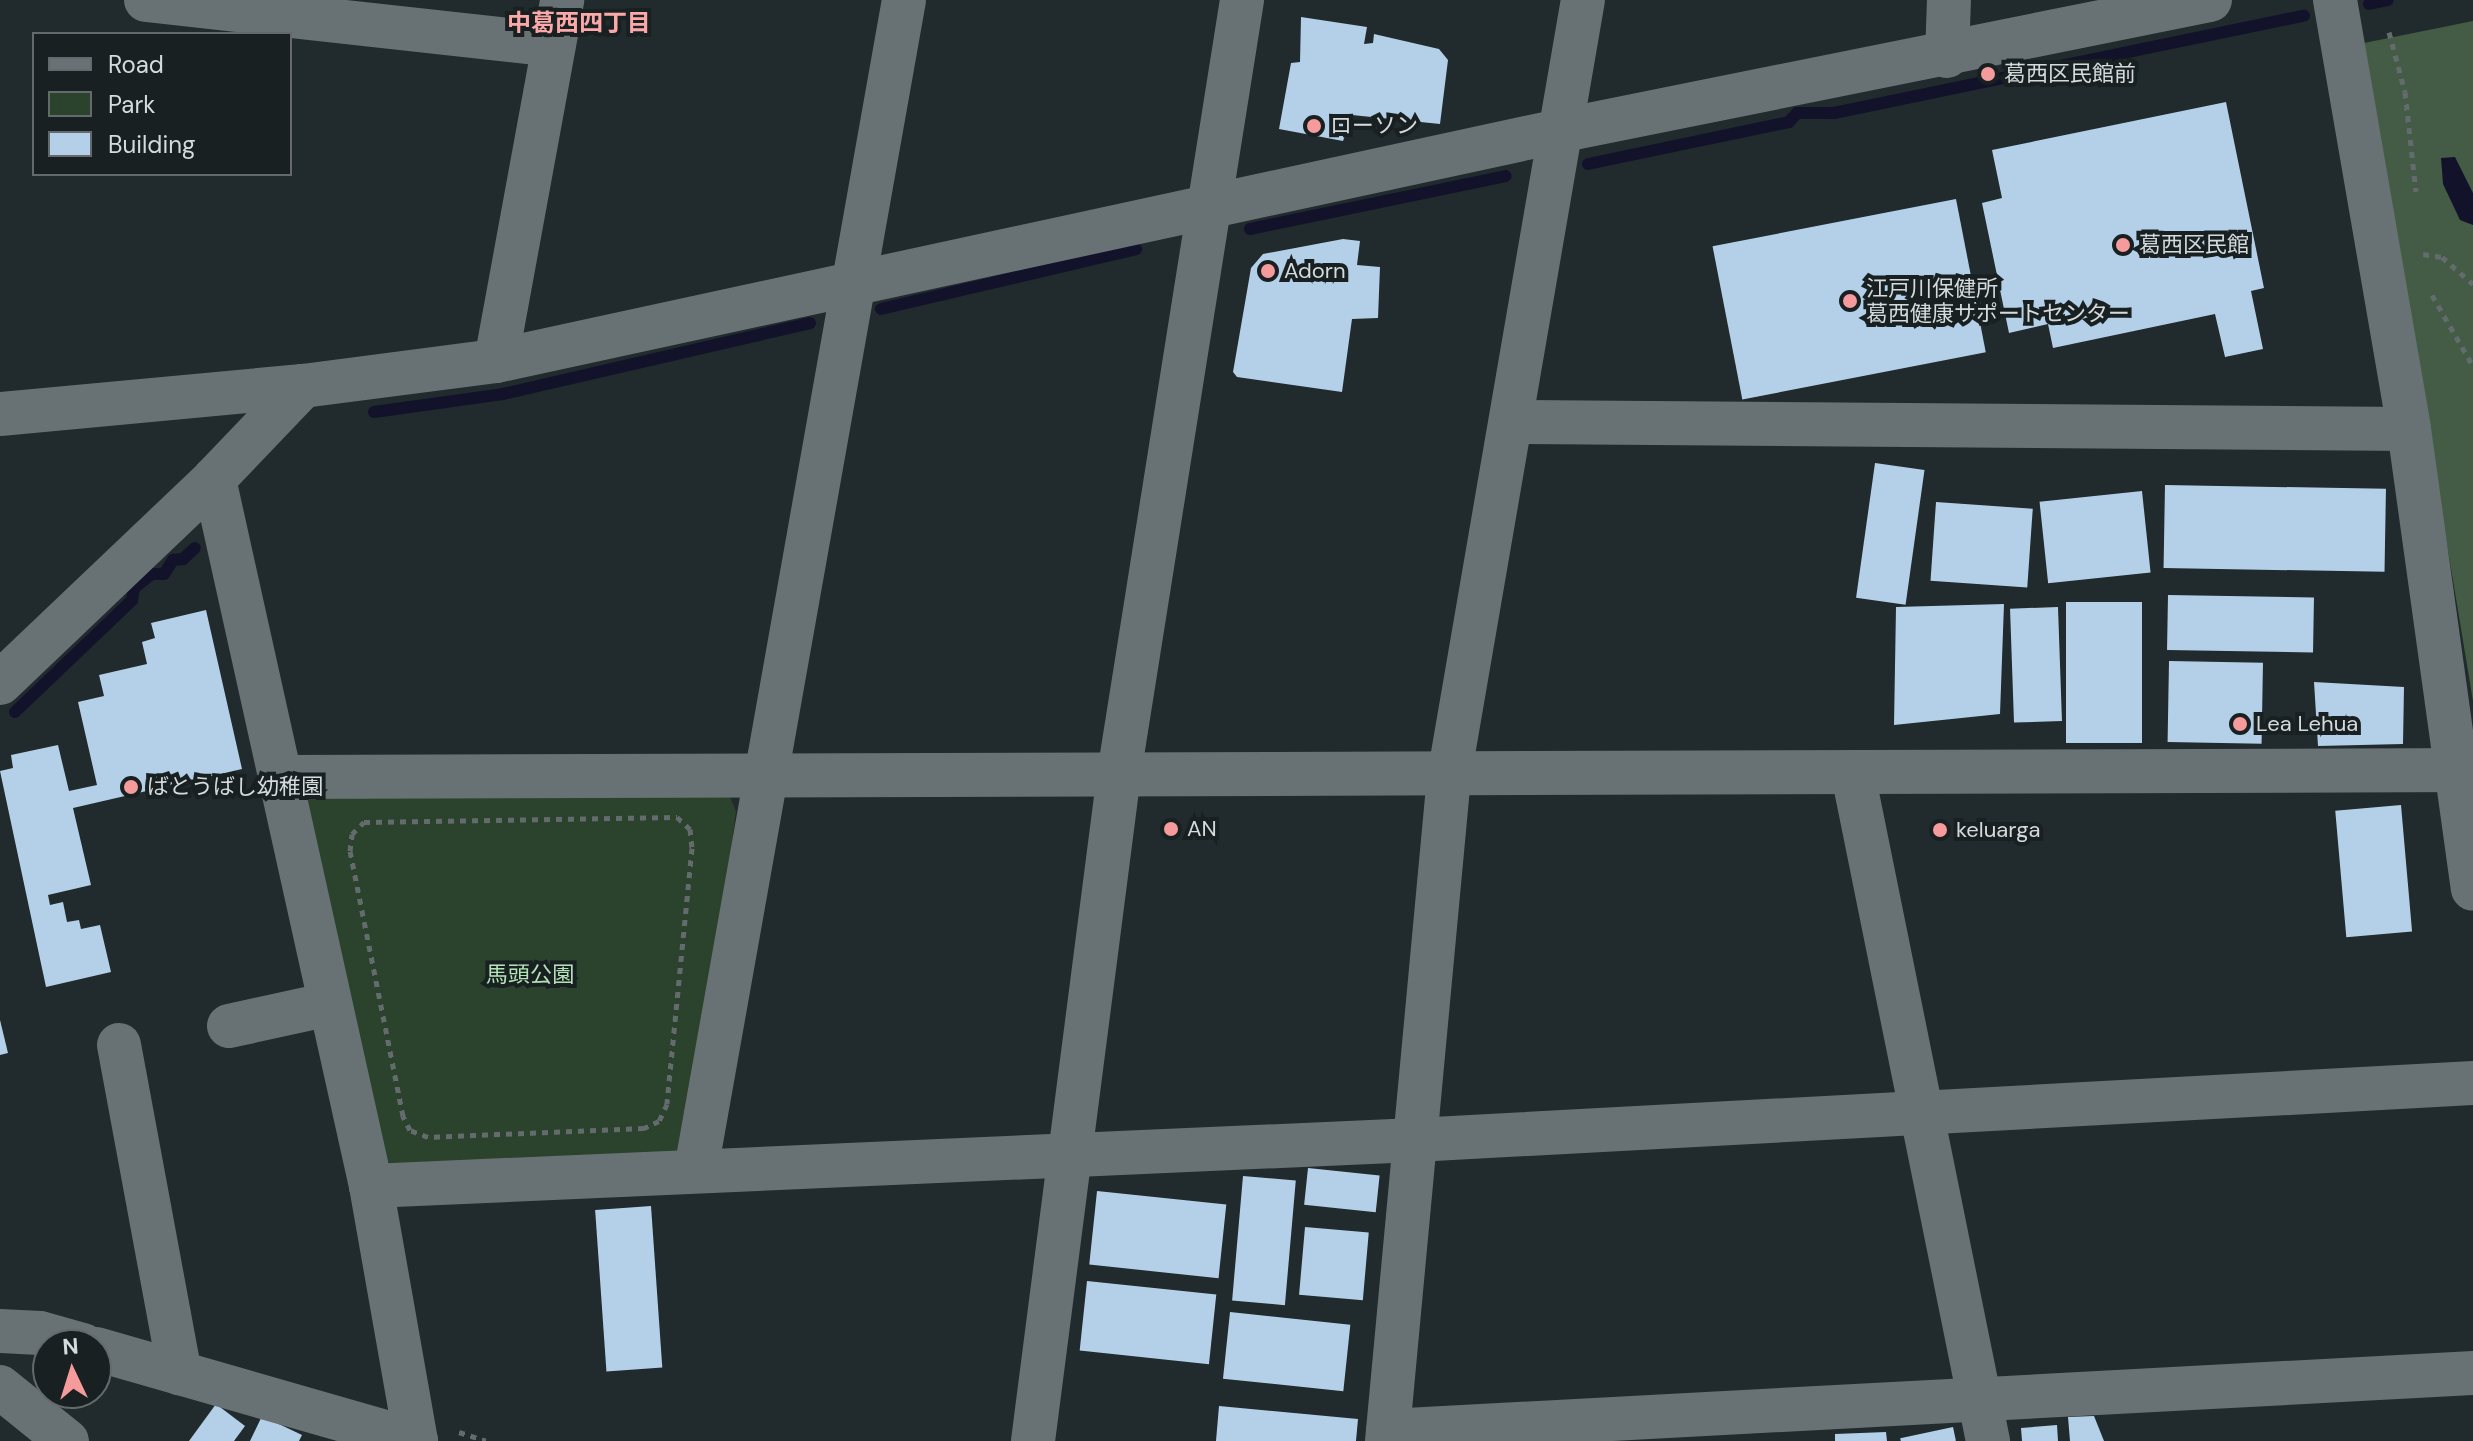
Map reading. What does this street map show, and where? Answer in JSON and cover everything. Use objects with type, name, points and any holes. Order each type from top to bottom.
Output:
[{"type":"street","points":[[146,0],[554,45]]},
{"type":"street","points":[[496,361],[562,0]]},
{"type":"street","points":[[696,1170],[764,777],[856,285],[904,0]]},
{"type":"street","points":[[1033,1441],[1119,774],[1242,0]]},
{"type":"street","points":[[1583,0],[1449,777],[1388,1436],[1979,1396],[2473,1373]]},
{"type":"street","points":[[1947,56],[1949,0]]},
{"type":"street","points":[[0,414],[303,386],[496,361],[1559,131],[1947,56],[2210,0]]},
{"type":"street","points":[[2335,0],[2464,770],[2473,889]]},
{"type":"street","points":[[0,683],[214,479],[303,386]]},
{"type":"street","points":[[1511,422],[2409,429]]},
{"type":"street","points":[[112,1354],[416,1441],[371,1186],[214,479]]},
{"type":"street","points":[[282,777],[1119,774],[1449,777],[2464,770]]},
{"type":"street","points":[[1853,774],[1988,1441]]},
{"type":"street","points":[[229,1026],[330,1004]]},
{"type":"street","points":[[119,1045],[180,1373]]},
{"type":"street","points":[[371,1186],[1415,1140],[2473,1083]]},
{"type":"street","points":[[0,1331],[32,1333]]},
{"type":"street","points":[[0,1387],[67,1441]]},
{"type":"path","points":[[2384,16],[2405,92],[2417,196]]},
{"type":"path","points":[[2420,240],[2422,267]]},
{"type":"path","points":[[2378,249],[2442,257],[2473,284]]},
{"type":"path","points":[[2430,292],[2473,366]]},
{"type":"path","points":[[677,817],[690,829],[692,848],[667,1104],[659,1121],[644,1128],[428,1137],[410,1130],[403,1116],[350,851],[352,834],[364,822],[677,817]]},
{"type":"green space","points":[[2473,21],[2473,701],[2364,43]]},
{"type":"green space","name":"馬頭公園","points":[[727,790],[736,811],[693,1142],[674,1157],[393,1166],[380,1155],[304,802],[317,791]]},
{"type":"water","points":[[2455,157],[2473,193],[2473,225],[2460,220],[2443,184],[2441,158]]},
{"type":"building","points":[[1301,17],[1367,27],[1364,44],[1373,43],[1374,34],[1439,49],[1448,60],[1440,124],[1352,115],[1343,141],[1279,129],[1291,63],[1300,62]]},
{"type":"building","name":"葛西区民館","points":[[2226,102],[2264,288],[2251,291],[2263,349],[2225,357],[2215,314],[2053,348],[2048,324],[2009,333],[1982,203],[2002,198],[1992,150]]},
{"type":"building","name":"江戸川保健所 葛西健康サポートセンター","points":[[1956,199],[1986,352],[1742,399],[1713,246]]},
{"type":"building","points":[[1343,239],[1360,241],[1357,265],[1380,267],[1378,318],[1352,319],[1342,392],[1237,377],[1233,372],[1251,268],[1263,254]]},
{"type":"building","points":[[1875,463],[1925,470],[1906,605],[1856,598]]},
{"type":"building","points":[[2165,485],[2386,489],[2385,572],[2164,568]]},
{"type":"building","points":[[2142,491],[2151,573],[2048,583],[2040,502]]},
{"type":"building","points":[[1936,502],[2033,509],[2027,588],[1930,581]]},
{"type":"building","points":[[2168,595],[2314,598],[2313,653],[2167,650]]},
{"type":"building","points":[[2066,602],[2142,602],[2142,743],[2066,743]]},
{"type":"building","points":[[2004,604],[2000,714],[1894,725],[1896,607]]},
{"type":"building","points":[[2058,607],[2062,721],[2014,723],[2010,609]]},
{"type":"building","points":[[206,610],[242,769],[73,808],[91,885],[48,895],[50,905],[63,902],[67,922],[79,920],[81,929],[100,925],[111,972],[46,987],[0,771],[13,768],[11,755],[58,745],[69,791],[97,785],[78,702],[104,696],[99,675],[147,664],[142,642],[155,638],[151,623]]},
{"type":"building","points":[[2169,661],[2263,663],[2262,744],[2168,742]]},
{"type":"building","points":[[2314,682],[2404,687],[2403,744],[2318,746]]},
{"type":"building","points":[[2401,805],[2412,932],[2346,937],[2335,811]]},
{"type":"building","points":[[0,1020],[8,1053],[0,1055]]},
{"type":"building","points":[[1308,1168],[1380,1176],[1376,1212],[1304,1205]]},
{"type":"building","points":[[1243,1176],[1296,1181],[1285,1305],[1232,1301]]},
{"type":"building","points":[[1097,1191],[1226,1205],[1219,1278],[1089,1265]]},
{"type":"building","points":[[651,1206],[662,1368],[606,1372],[595,1210]]},
{"type":"building","points":[[1305,1227],[1369,1233],[1363,1300],[1299,1295]]},
{"type":"building","points":[[1087,1281],[1216,1295],[1209,1364],[1080,1351]]},
{"type":"building","points":[[1230,1312],[1350,1325],[1343,1391],[1223,1379]]},
{"type":"building","points":[[216,1404],[245,1426],[234,1441],[189,1441]]},
{"type":"building","points":[[1219,1406],[1358,1419],[1356,1441],[1216,1441]]},
{"type":"building","points":[[262,1416],[302,1435],[299,1441],[250,1441]]},
{"type":"building","points":[[2094,1416],[2104,1441],[2070,1441],[2068,1417]]},
{"type":"building","points":[[2057,1425],[2058,1441],[2022,1441],[2021,1428]]},
{"type":"building","points":[[1953,1427],[1956,1441],[1901,1441],[1900,1438]]},
{"type":"building","points":[[1886,1432],[1887,1441],[1835,1441],[1835,1434]]},
{"type":"waterway","points":[[2369,4],[2388,0]]},
{"type":"waterway","points":[[1588,164],[1789,122],[1797,113],[1834,113],[2304,16]]},
{"type":"waterway","points":[[1250,229],[1506,176]]},
{"type":"waterway","points":[[881,309],[1136,249]]},
{"type":"waterway","points":[[374,412],[503,394],[810,323]]},
{"type":"waterway","points":[[15,712],[132,600],[134,588],[152,574],[164,574],[173,560],[183,559],[195,548]]},
{"type":"place","name":"葛西区民館前","points":[[1988,74]]},
{"type":"place","name":"ローソン","points":[[1314,126]]},
{"type":"place","name":"葛西区民館","points":[[2123,245]]},
{"type":"place","name":"Adorn","points":[[1268,271]]},
{"type":"place","name":"江戸川保健所 葛西健康サポートセンター","points":[[1850,301]]},
{"type":"place","name":"Lea Lehua","points":[[2240,724]]},
{"type":"place","name":"ばとうばし幼稚園","points":[[131,787]]},
{"type":"place","name":"AN","points":[[1171,829]]},
{"type":"place","name":"keluarga","points":[[1940,830]]},
{"type":"district","name":"中葛西四丁目","points":[[579,23]]}]
